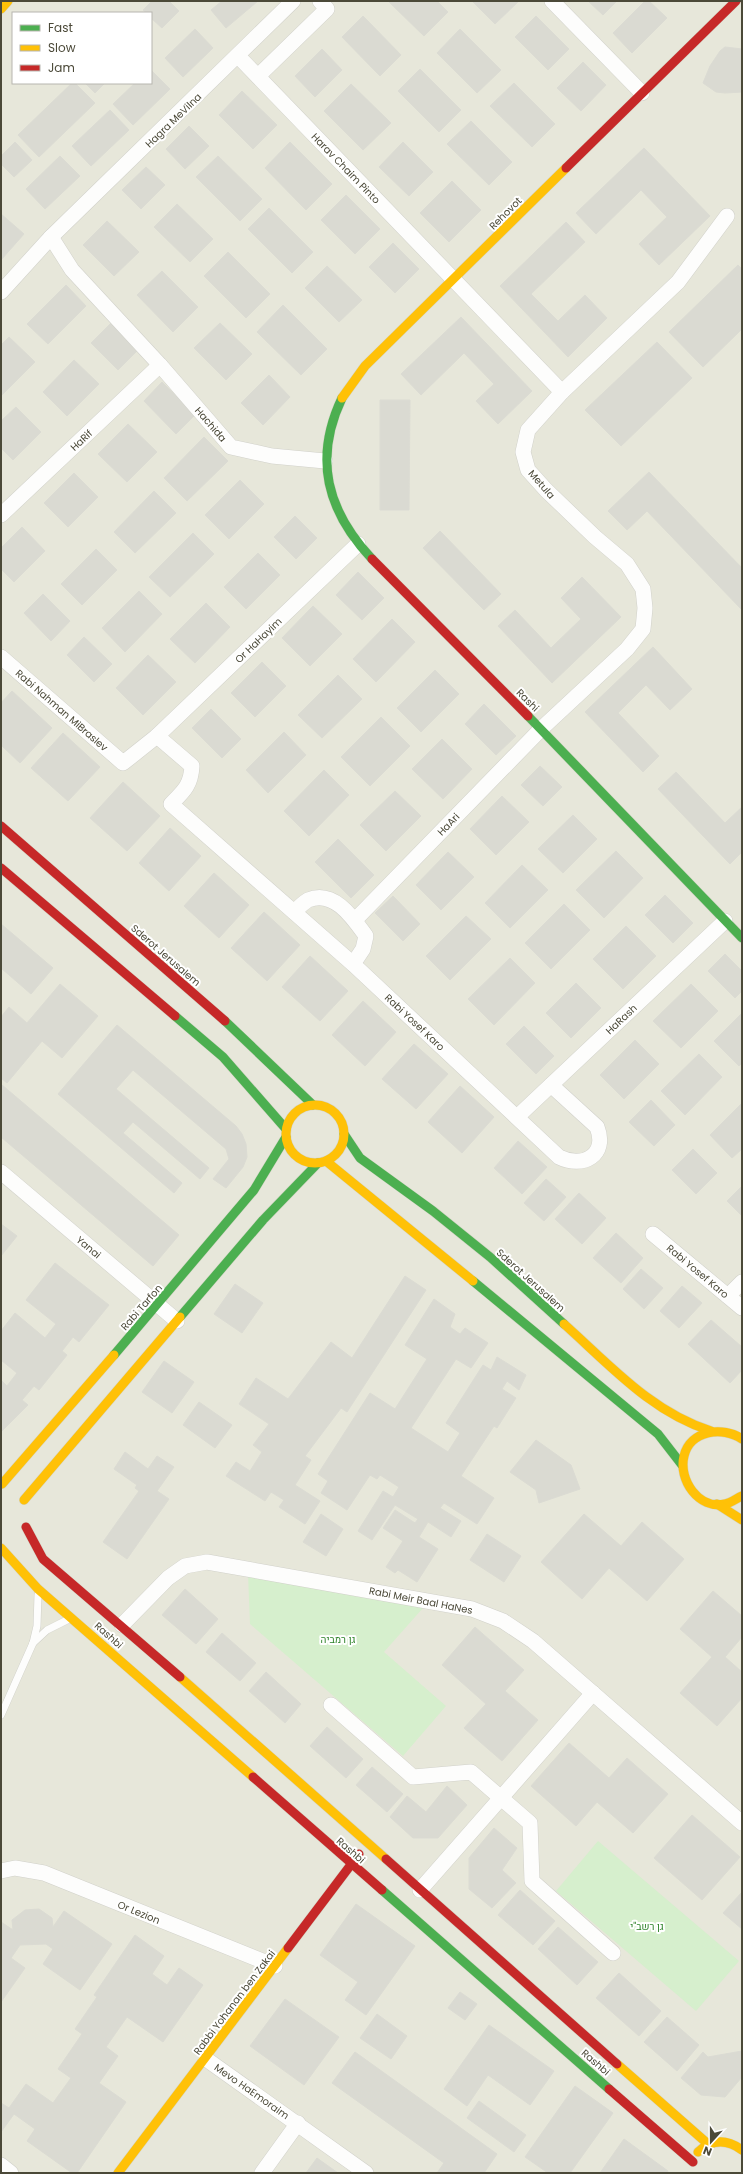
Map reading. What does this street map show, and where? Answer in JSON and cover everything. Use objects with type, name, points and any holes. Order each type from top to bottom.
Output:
[{"type":"street","points":[[1,9],[8,1]]},
{"type":"street","name":"Hagra MeVilna","points":[[1,292],[52,237],[293,1]]},
{"type":"street","points":[[258,76],[327,9],[320,1]]},
{"type":"street","points":[[552,1],[642,93]]},
{"type":"street","points":[[737,1],[742,5]]},
{"type":"street","name":"Rehovot","points":[[326,461],[326,441],[332,419],[350,384],[365,366],[737,1]]},
{"type":"street","name":"Harav Chaim Pinto","points":[[238,56],[562,392]]},
{"type":"street","name":"Metula","points":[[541,729],[627,649],[643,629],[645,608],[643,589],[627,564],[595,538],[546,490],[528,470],[523,452],[528,430],[562,392],[678,282],[727,216]]},
{"type":"street","points":[[52,237],[72,270],[160,365]]},
{"type":"street","name":"Hachida","points":[[160,365],[231,447],[272,456],[326,461]]},
{"type":"street","name":"HaRif","points":[[1,515],[160,365]]},
{"type":"street","name":"Rashi","points":[[326,461],[335,504],[358,544],[541,729],[742,938]]},
{"type":"street","name":"Or HaHayim","points":[[123,763],[157,736],[358,544]]},
{"type":"street","name":"Rabi Nahman MiBraslev","points":[[1,657],[123,763]]},
{"type":"street","name":"HaAri","points":[[355,920],[541,729]]},
{"type":"street","name":"Rabi Yosef Karo","points":[[157,736],[192,766],[191,778],[184,790],[171,804],[353,964],[559,1157],[568,1162],[580,1162],[595,1154],[600,1142],[600,1134],[597,1127],[551,1085]]},
{"type":"street","name":"Sderot Jerusalem","points":[[1,826],[241,1035],[313,1105]]},
{"type":"street","points":[[1,868],[223,1058],[286,1133],[291,1151],[296,1157],[303,1161],[322,1162],[658,1434],[682,1465]]},
{"type":"street","points":[[294,912],[307,900],[322,897],[342,906],[355,920],[366,936],[363,949],[353,964]]},
{"type":"street","name":"HaRash","points":[[517,1117],[725,921]]},
{"type":"street","points":[[18,1504],[177,1322],[263,1220],[322,1162],[339,1150],[344,1134],[341,1121],[332,1111],[313,1105],[298,1110],[292,1115],[286,1133]]},
{"type":"street","name":"Rabi Tarfon","points":[[18,1504],[158,1305],[254,1190],[286,1133]]},
{"type":"street","name":"Sderot Jerusalem","points":[[344,1134],[360,1158],[433,1211],[490,1257],[650,1401],[670,1415],[688,1424],[711,1431]]},
{"type":"street","name":"Yanai","points":[[1,1172],[177,1322]]},
{"type":"street","name":"Rabi Yosef Karo","points":[[653,1234],[742,1308]]},
{"type":"street","points":[[728,1296],[742,1282]]},
{"type":"street","points":[[723,1431],[740,1425]]},
{"type":"street","points":[[742,1439],[732,1433],[711,1431],[694,1440],[684,1456],[682,1465],[686,1484],[691,1492],[698,1498],[717,1504],[742,1520]]},
{"type":"street","points":[[717,1504],[731,1502],[742,1496]]},
{"type":"street","name":"Rashbi","points":[[4,1547],[38,1589],[72,1617],[692,2167],[699,2152],[708,2144],[367,1844],[122,1625],[43,1559],[34,1545],[18,1504]]},
{"type":"street","name":"Rabi Meir Baal HaNes","points":[[122,1625],[168,1578],[185,1566],[208,1562],[472,1609],[503,1621],[533,1641],[742,1823]]},
{"type":"street","points":[[420,1890],[593,1693]]},
{"type":"street","points":[[331,1705],[413,1777],[471,1772],[501,1797],[530,1823],[532,1881],[613,1953]]},
{"type":"street","name":"Rabbi Yohanan ben Zakai","points":[[118,2173],[206,2059],[367,1844]]},
{"type":"street","name":"Or Lezion","points":[[1,1871],[15,1868],[44,1873],[275,1966]]},
{"type":"street","name":"Mevo HaEmoraim","points":[[206,2059],[298,2123],[366,2173]]},
{"type":"street","name":"Mevo HaEmoraim","points":[[262,2173],[298,2123]]},
{"type":"street","points":[[708,2144],[718,2141],[740,2144]]},
{"type":"street","points":[[1,2165],[12,2173]]},
{"type":"lane","points":[[1,1715],[33,1643],[37,1626],[38,1589]]},
{"type":"lane","points":[[33,1643],[47,1630],[72,1617]]},
{"type":"shaded area","points":[[1,1],[742,1],[742,2173],[1,2173]]},
{"type":"green space","name":"גן רמביה","points":[[248,1574],[423,1608],[384,1652],[446,1706],[403,1756],[250,1624]]},
{"type":"green space","name":"גן רשב\"י","points":[[598,1841],[739,1961],[696,2011],[556,1891]]},
{"type":"building","points":[[152,1],[169,1],[179,11],[162,28],[152,19],[152,12],[146,12],[143,10]]},
{"type":"building","points":[[222,1],[258,1],[226,28],[211,10]]},
{"type":"building","points":[[388,1],[437,1],[448,12],[424,36]]},
{"type":"building","points":[[472,1],[519,1],[495,24]]},
{"type":"building","points":[[588,1],[617,1],[603,15]]},
{"type":"building","points":[[645,1],[649,1],[667,18],[632,53],[613,33]]},
{"type":"building","points":[[363,16],[401,55],[380,76],[342,37]]},
{"type":"building","points":[[536,16],[569,49],[548,70],[515,37]]},
{"type":"building","points":[[195,29],[213,48],[183,77],[165,58]]},
{"type":"building","points":[[460,29],[501,70],[477,93],[437,53]]},
{"type":"building","points":[[725,47],[742,49],[742,92],[716,92],[703,83],[710,66],[720,51]]},
{"type":"building","points":[[322,49],[342,70],[315,97],[295,76]]},
{"type":"building","points":[[583,62],[606,85],[581,111],[557,88]]},
{"type":"building","points":[[420,69],[461,110],[439,132],[398,91]]},
{"type":"building","points":[[152,71],[170,89],[133,125],[113,104],[134,84],[152,84]]},
{"type":"building","points":[[514,83],[555,124],[532,147],[490,106]]},
{"type":"building","points":[[71,84],[76,84],[95,103],[39,157],[18,135]]},
{"type":"building","points":[[86,84],[104,84],[95,93]]},
{"type":"building","points":[[351,84],[391,123],[363,150],[324,111]]},
{"type":"building","points":[[242,91],[277,125],[253,149],[219,115]]},
{"type":"building","points":[[110,110],[129,130],[91,166],[72,146]]},
{"type":"building","points":[[471,121],[512,162],[489,185],[447,144]]},
{"type":"building","points":[[189,126],[209,146],[185,169],[166,149]]},
{"type":"building","points":[[15,142],[32,160],[14,177],[1,164],[1,156]]},
{"type":"building","points":[[290,142],[332,184],[306,210],[265,168]]},
{"type":"building","points":[[403,142],[433,172],[409,196],[379,167]]},
{"type":"building","points":[[644,148],[710,216],[659,265],[639,244],[667,217],[641,190],[596,234],[576,213]]},
{"type":"building","points":[[60,156],[80,176],[45,209],[26,189]]},
{"type":"building","points":[[218,156],[262,199],[240,221],[196,177]]},
{"type":"building","points":[[146,167],[165,185],[141,209],[122,190]]},
{"type":"building","points":[[452,181],[481,210],[449,242],[420,213]]},
{"type":"building","points":[[346,195],[380,229],[355,254],[321,220]]},
{"type":"building","points":[[177,204],[213,239],[190,262],[154,227]]},
{"type":"building","points":[[269,208],[313,252],[292,273],[248,229]]},
{"type":"building","points":[[1,214],[24,234],[1,260]]},
{"type":"building","points":[[107,221],[139,252],[114,276],[83,245]]},
{"type":"building","points":[[566,222],[585,242],[531,294],[558,321],[585,295],[607,318],[568,357],[500,286]]},
{"type":"building","points":[[393,243],[419,269],[395,293],[369,267]]},
{"type":"building","points":[[228,252],[270,294],[246,318],[204,276]]},
{"type":"building","points":[[738,265],[742,269],[742,329],[703,367],[669,332]]},
{"type":"building","points":[[327,266],[362,300],[339,322],[305,288]]},
{"type":"building","points":[[162,271],[198,307],[173,332],[137,295]]},
{"type":"building","points":[[66,285],[86,306],[48,344],[27,324]]},
{"type":"building","points":[[283,305],[327,349],[301,375],[257,332]]},
{"type":"building","points":[[461,317],[532,391],[498,424],[476,401],[494,384],[464,353],[421,395],[401,374]]},
{"type":"building","points":[[113,321],[140,348],[118,370],[91,343]]},
{"type":"building","points":[[220,323],[252,354],[226,380],[194,348]]},
{"type":"building","points":[[9,337],[35,362],[1,396],[1,345]]},
{"type":"building","points":[[657,342],[692,378],[621,446],[585,410]]},
{"type":"building","points":[[74,360],[99,384],[67,416],[43,392]]},
{"type":"building","points":[[269,375],[290,397],[263,425],[241,403]]},
{"type":"building","points":[[162,382],[195,415],[176,434],[144,401]]},
{"type":"building","points":[[380,400],[410,400],[409,510],[380,510]]},
{"type":"building","points":[[16,407],[41,432],[13,460],[1,448],[1,421]]},
{"type":"building","points":[[128,424],[157,452],[127,482],[98,454]]},
{"type":"building","points":[[204,437],[228,461],[187,501],[164,478]]},
{"type":"building","points":[[649,472],[742,568],[742,610],[647,511],[627,530],[608,511]]},
{"type":"building","points":[[74,473],[98,497],[68,527],[44,503]]},
{"type":"building","points":[[240,480],[264,504],[229,539],[205,515]]},
{"type":"building","points":[[154,491],[176,513],[135,553],[114,532]]},
{"type":"building","points":[[295,516],[317,538],[296,559],[274,537]]},
{"type":"building","points":[[22,527],[45,551],[14,582],[1,569],[1,548]]},
{"type":"building","points":[[440,531],[501,594],[484,610],[423,548]]},
{"type":"building","points":[[193,533],[214,554],[170,597],[149,577]]},
{"type":"building","points":[[96,549],[117,570],[82,605],[61,584]]},
{"type":"building","points":[[258,553],[280,575],[246,609],[224,587]]},
{"type":"building","points":[[358,572],[384,598],[362,620],[336,595]]},
{"type":"building","points":[[582,577],[621,617],[552,683],[498,626],[515,610],[551,648],[581,619],[561,598]]},
{"type":"building","points":[[139,591],[162,614],[125,652],[102,628]]},
{"type":"building","points":[[43,594],[70,621],[51,641],[24,613]]},
{"type":"building","points":[[206,603],[230,627],[195,663],[170,639]]},
{"type":"building","points":[[313,606],[342,634],[310,666],[282,638]]},
{"type":"building","points":[[392,619],[415,642],[376,682],[353,659]]},
{"type":"building","points":[[84,637],[112,664],[94,682],[67,655]]},
{"type":"building","points":[[653,647],[692,689],[670,710],[646,685],[618,713],[659,756],[643,772],[585,712]]},
{"type":"building","points":[[148,655],[176,682],[143,715],[116,688]]},
{"type":"building","points":[[262,662],[286,686],[255,717],[231,693]]},
{"type":"building","points":[[435,670],[459,694],[421,732],[397,708]]},
{"type":"building","points":[[338,675],[362,699],[322,738],[298,715]]},
{"type":"building","points":[[12,691],[52,728],[20,763],[1,745],[1,703]]},
{"type":"building","points":[[484,704],[516,736],[496,755],[465,724]]},
{"type":"building","points":[[211,709],[241,739],[222,758],[192,728]]},
{"type":"building","points":[[381,717],[410,746],[370,786],[341,757]]},
{"type":"building","points":[[284,732],[306,755],[268,793],[246,770]]},
{"type":"building","points":[[63,733],[100,767],[68,801],[31,768]]},
{"type":"building","points":[[442,739],[472,769],[443,799],[412,769]]},
{"type":"building","points":[[540,766],[562,787],[543,806],[521,785]]},
{"type":"building","points":[[324,770],[349,795],[309,836],[284,811]]},
{"type":"building","points":[[676,772],[725,823],[742,807],[742,852],[730,864],[658,789]]},
{"type":"building","points":[[123,782],[160,816],[127,851],[90,818]]},
{"type":"building","points":[[395,791],[421,816],[386,851],[360,825]]},
{"type":"building","points":[[502,796],[529,822],[496,855],[470,829]]},
{"type":"building","points":[[573,815],[597,839],[563,873],[538,849]]},
{"type":"building","points":[[170,828],[201,856],[169,891],[139,863]]},
{"type":"building","points":[[338,839],[374,875],[351,898],[315,862]]},
{"type":"building","points":[[616,851],[643,878],[604,918],[576,890]]},
{"type":"building","points":[[448,852],[474,877],[441,910],[416,885]]},
{"type":"building","points":[[522,865],[548,890],[510,928],[485,903]]},
{"type":"building","points":[[214,873],[249,905],[219,938],[184,906]]},
{"type":"building","points":[[665,895],[693,923],[673,943],[645,915]]},
{"type":"building","points":[[393,896],[420,924],[403,941],[375,913]]},
{"type":"building","points":[[564,904],[590,930],[551,969],[525,943]]},
{"type":"building","points":[[264,912],[300,945],[267,981],[231,948]]},
{"type":"building","points":[[466,916],[491,939],[450,980],[426,956]]},
{"type":"building","points":[[1,924],[53,968],[31,994],[1,968]]},
{"type":"building","points":[[626,926],[656,956],[623,989],[593,959]]},
{"type":"building","points":[[725,954],[742,971],[742,991],[735,998],[708,971]]},
{"type":"building","points":[[310,956],[348,991],[320,1021],[282,987]]},
{"type":"building","points":[[510,958],[535,983],[494,1025],[468,999]]},
{"type":"building","points":[[576,983],[601,1008],[571,1038],[546,1013]]},
{"type":"building","points":[[60,984],[98,1016],[62,1058],[42,1041],[7,1083],[1,1078],[1,1017],[9,1007],[27,1023]]},
{"type":"building","points":[[691,984],[718,1011],[681,1048],[653,1021]]},
{"type":"building","points":[[363,1001],[396,1032],[365,1066],[332,1035]]},
{"type":"building","points":[[742,1013],[742,1063],[739,1066],[714,1041]]},
{"type":"building","points":[[117,1025],[236,1126],[242,1134],[246,1144],[247,1157],[243,1167],[226,1188],[213,1179],[229,1159],[226,1149],[133,1070],[116,1089],[209,1168],[200,1179],[133,1122],[123,1133],[182,1183],[174,1193],[58,1094]]},
{"type":"building","points":[[524,1026],[554,1056],[536,1074],[506,1044]]},
{"type":"building","points":[[635,1040],[659,1064],[624,1099],[600,1075]]},
{"type":"building","points":[[414,1044],[448,1074],[416,1109],[382,1079]]},
{"type":"building","points":[[699,1054],[722,1077],[685,1115],[661,1091]]},
{"type":"building","points":[[2,1085],[179,1235],[153,1266],[1,1137]]},
{"type":"building","points":[[460,1086],[494,1117],[462,1153],[428,1122]]},
{"type":"building","points":[[651,1100],[675,1125],[654,1146],[629,1122]]},
{"type":"building","points":[[742,1103],[742,1149],[732,1158],[710,1135]]},
{"type":"building","points":[[518,1141],[547,1167],[522,1194],[494,1168]]},
{"type":"building","points":[[693,1149],[717,1173],[696,1194],[672,1170]]},
{"type":"building","points":[[546,1179],[566,1197],[544,1221],[524,1203]]},
{"type":"building","points":[[742,1186],[742,1216],[727,1201]]},
{"type":"building","points":[[579,1193],[606,1218],[582,1244],[555,1219]]},
{"type":"building","points":[[1,1224],[17,1236],[1,1256]]},
{"type":"building","points":[[616,1233],[643,1258],[621,1283],[593,1258]]},
{"type":"building","points":[[55,1263],[109,1305],[79,1342],[73,1337],[62,1351],[67,1355],[39,1390],[34,1386],[22,1400],[28,1405],[1,1432],[1,1380],[7,1386],[17,1373],[1,1360],[1,1331],[15,1313],[45,1338],[56,1324],[26,1300]]},
{"type":"building","points":[[641,1269],[663,1288],[644,1309],[623,1289]]},
{"type":"building","points":[[405,1276],[426,1290],[347,1412],[341,1408],[305,1456],[311,1460],[295,1485],[320,1501],[305,1524],[279,1507],[284,1500],[271,1492],[265,1501],[226,1476],[236,1462],[250,1471],[262,1452],[253,1445],[269,1424],[239,1404],[256,1378],[288,1399],[331,1342],[352,1358]]},
{"type":"building","points":[[235,1284],[263,1303],[242,1333],[214,1314]]},
{"type":"building","points":[[682,1286],[702,1303],[679,1328],[660,1311]]},
{"type":"building","points":[[434,1299],[455,1314],[450,1327],[460,1334],[465,1328],[488,1343],[471,1368],[456,1359],[411,1428],[448,1452],[460,1433],[446,1423],[483,1365],[491,1370],[497,1357],[526,1375],[519,1390],[507,1381],[502,1389],[516,1398],[497,1428],[494,1426],[461,1476],[494,1498],[477,1524],[444,1503],[440,1508],[461,1521],[451,1537],[428,1522],[419,1537],[438,1549],[417,1582],[398,1570],[395,1573],[386,1567],[403,1541],[383,1528],[395,1510],[415,1523],[418,1519],[395,1505],[372,1540],[358,1531],[383,1491],[393,1497],[399,1487],[380,1475],[377,1479],[370,1475],[347,1510],[321,1493],[328,1481],[318,1474],[370,1393],[395,1409],[427,1359],[405,1345]]},
{"type":"building","points":[[711,1320],[742,1347],[742,1370],[730,1383],[688,1344]]},
{"type":"building","points":[[164,1361],[194,1382],[172,1413],[142,1392]]},
{"type":"building","points":[[199,1402],[232,1425],[215,1448],[183,1425]]},
{"type":"building","points":[[536,1440],[571,1465],[580,1489],[539,1503],[536,1490],[510,1472]]},
{"type":"building","points":[[125,1452],[148,1469],[157,1456],[174,1467],[157,1491],[169,1499],[127,1559],[103,1542],[139,1491],[135,1488],[137,1485],[114,1469]]},
{"type":"building","points":[[321,1514],[343,1529],[326,1556],[303,1542]]},
{"type":"building","points":[[584,1514],[621,1546],[642,1522],[684,1559],[647,1601],[609,1568],[582,1599],[541,1562]]},
{"type":"building","points":[[487,1534],[521,1556],[504,1582],[470,1560]]},
{"type":"building","points":[[185,1589],[218,1619],[196,1644],[162,1615]]},
{"type":"building","points":[[713,1591],[742,1616],[742,1637],[725,1657],[742,1672],[742,1698],[717,1726],[680,1693],[712,1657],[680,1629]]},
{"type":"building","points":[[475,1627],[524,1670],[505,1691],[538,1720],[502,1761],[464,1728],[486,1704],[442,1665]]},
{"type":"building","points":[[222,1633],[256,1663],[240,1681],[206,1652]]},
{"type":"building","points":[[266,1672],[301,1704],[285,1723],[249,1691]]},
{"type":"building","points":[[327,1727],[363,1759],[346,1778],[310,1746]]},
{"type":"building","points":[[569,1743],[609,1778],[627,1758],[668,1794],[633,1833],[597,1802],[576,1826],[531,1786]]},
{"type":"building","points":[[372,1767],[403,1794],[387,1812],[356,1785]]},
{"type":"building","points":[[447,1786],[467,1805],[438,1838],[413,1838],[390,1817],[407,1796],[426,1812]]},
{"type":"building","points":[[692,1815],[740,1857],[702,1900],[654,1858]]},
{"type":"building","points":[[494,1828],[517,1848],[502,1870],[516,1883],[492,1908],[469,1889],[469,1858]]},
{"type":"building","points":[[520,1890],[555,1921],[533,1945],[498,1915]]},
{"type":"building","points":[[742,1892],[742,1929],[723,1913]]},
{"type":"building","points":[[356,1904],[415,1946],[366,2015],[345,2000],[358,1982],[320,1955]]},
{"type":"building","points":[[39,1909],[52,1918],[53,1927],[64,1911],[112,1944],[80,1990],[43,1964],[53,1949],[46,1944],[20,1945],[11,1958],[25,1968],[1,2002],[1,1922],[13,1930],[12,1920],[25,1910]]},
{"type":"building","points":[[558,1927],[598,1962],[577,1985],[538,1949]]},
{"type":"building","points":[[135,1935],[164,1956],[152,1974],[167,1985],[179,1968],[203,1985],[163,2042],[127,2017],[106,2047],[118,2056],[99,2083],[126,2102],[77,2173],[72,2173],[27,2141],[35,2129],[14,2114],[1,2132],[1,2103],[9,2108],[26,2084],[53,2103],[71,2078],[58,2069],[82,2034],[75,2029],[97,1997],[94,1995]]},
{"type":"building","points":[[619,1973],[661,2011],[639,2036],[596,1998]]},
{"type":"building","points":[[460,1992],[477,2004],[465,2020],[448,2008]]},
{"type":"building","points":[[285,1999],[339,2037],[304,2085],[250,2046]]},
{"type":"building","points":[[377,2014],[407,2036],[391,2059],[360,2038]]},
{"type":"building","points":[[667,2017],[699,2045],[677,2071],[644,2042]]},
{"type":"building","points":[[489,2025],[554,2071],[530,2105],[488,2075],[467,2106],[444,2089]]},
{"type":"building","points":[[742,2051],[742,2077],[725,2097],[701,2095],[681,2078],[703,2052],[708,2057]]},
{"type":"building","points":[[355,2052],[497,2154],[484,2173],[437,2173],[444,2163],[332,2083]]},
{"type":"building","points":[[575,2086],[613,2113],[570,2173],[548,2173],[525,2157]]},
{"type":"building","points":[[479,2101],[526,2135],[514,2152],[467,2118]]},
{"type":"building","points":[[624,2139],[668,2171],[667,2173],[600,2173]]},
{"type":"building","points":[[317,2158],[338,2173],[306,2173]]},
{"type":"traffic: fast","points":[[342,398],[333,420],[328,442],[327,463],[329,483],[335,503],[344,522],[372,559]]},
{"type":"traffic: fast","points":[[528,716],[742,938]]},
{"type":"traffic: fast","points":[[175,1016],[223,1057],[286,1129]]},
{"type":"traffic: fast","points":[[225,1021],[313,1105]]},
{"type":"traffic: fast","points":[[344,1134],[360,1158],[433,1211],[490,1257],[564,1324]]},
{"type":"traffic: fast","points":[[114,1355],[254,1190],[286,1137]]},
{"type":"traffic: fast","points":[[180,1317],[263,1220],[318,1163]]},
{"type":"traffic: fast","points":[[473,1281],[658,1434],[682,1465]]},
{"type":"traffic: fast","points":[[382,1890],[609,2089]]},
{"type":"traffic: slow","points":[[1,9],[8,1]]},
{"type":"traffic: slow","points":[[342,398],[365,366],[566,168]]},
{"type":"traffic: slow","points":[[315,1105],[326,1107],[339,1118],[342,1123],[344,1134],[342,1145],[331,1158],[326,1161],[315,1163],[304,1161],[291,1150],[288,1145],[286,1134],[288,1123],[299,1110],[304,1107],[315,1105]]},
{"type":"traffic: slow","points":[[326,1161],[473,1281]]},
{"type":"traffic: slow","points":[[24,1500],[180,1317]]},
{"type":"traffic: slow","points":[[564,1324],[615,1371],[650,1400],[689,1423],[711,1431]]},
{"type":"traffic: slow","points":[[2,1484],[114,1355]]},
{"type":"traffic: slow","points":[[742,1439],[734,1435],[717,1432],[700,1436],[687,1447],[683,1465],[687,1483],[699,1498],[716,1505],[729,1503],[742,1496]]},
{"type":"traffic: slow","points":[[717,1504],[742,1520]]},
{"type":"traffic: slow","points":[[1,1548],[38,1589],[253,1777]]},
{"type":"traffic: slow","points":[[180,1677],[386,1859]]},
{"type":"traffic: slow","points":[[118,2173],[288,1948]]},
{"type":"traffic: slow","points":[[617,2064],[708,2144]]},
{"type":"traffic: slow","points":[[698,2152],[709,2145],[720,2142],[731,2144],[742,2150]]},
{"type":"traffic: jam","points":[[566,168],[736,1]]},
{"type":"traffic: jam","points":[[372,559],[528,716]]},
{"type":"traffic: jam","points":[[1,826],[225,1021]]},
{"type":"traffic: jam","points":[[1,868],[175,1016]]},
{"type":"traffic: jam","points":[[26,1527],[43,1559],[180,1677]]},
{"type":"traffic: jam","points":[[253,1777],[382,1890]]},
{"type":"traffic: jam","points":[[288,1948],[359,1854]]},
{"type":"traffic: jam","points":[[386,1859],[617,2064]]},
{"type":"traffic: jam","points":[[609,2089],[693,2162]]}]
